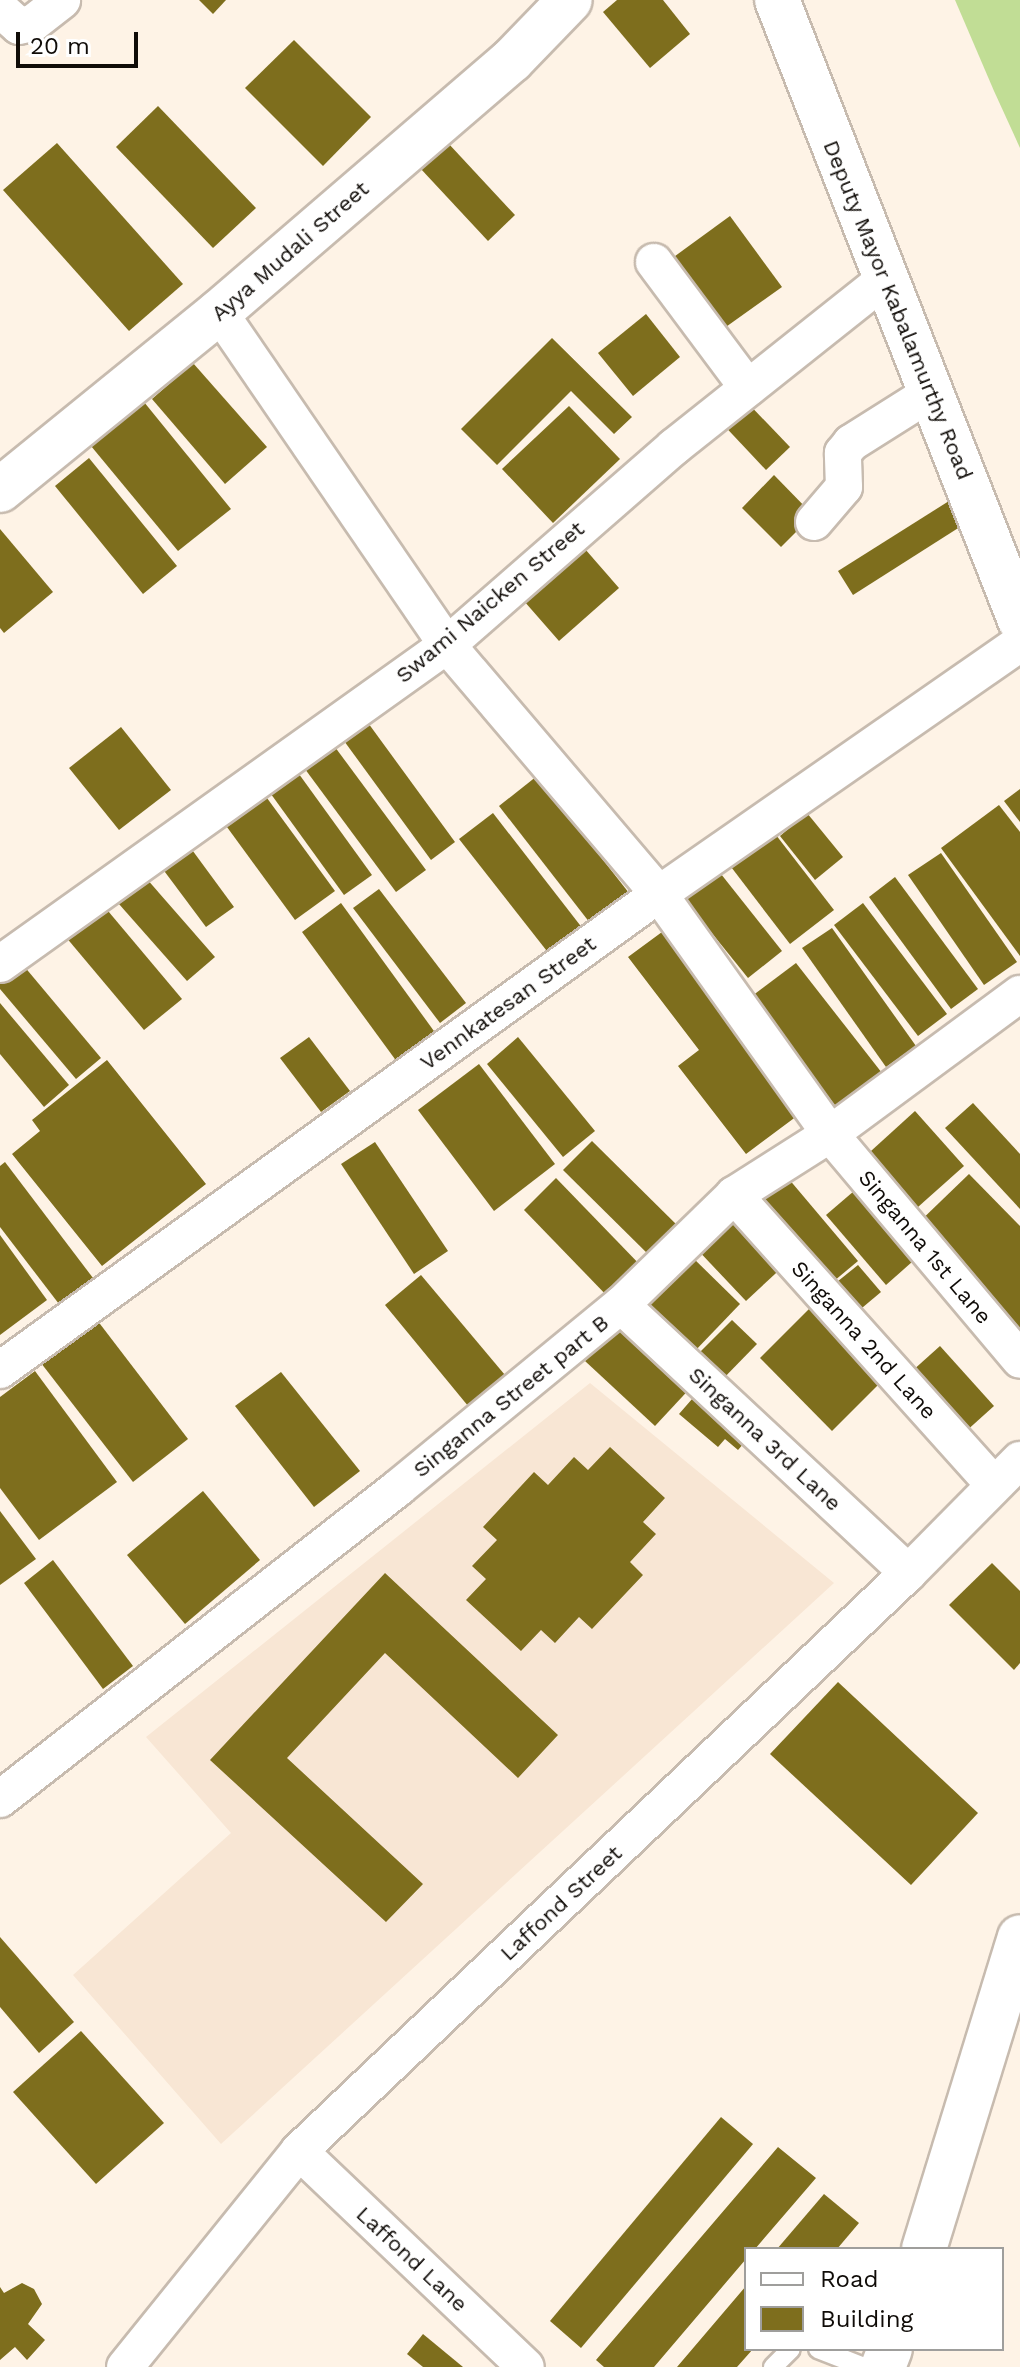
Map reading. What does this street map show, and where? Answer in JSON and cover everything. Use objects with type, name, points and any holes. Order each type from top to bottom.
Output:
[{"type":"street","points":[[0,9],[19,26],[33,23],[62,0]]},
{"type":"street","name":"Ayya Mudali Street","points":[[0,490],[219,312],[512,60],[570,0]]},
{"type":"street","name":"Deputy Mayor Kabalamurthy Road","points":[[777,0],[1020,620]]},
{"type":"street","points":[[654,262],[748,388]]},
{"type":"street","name":"Swami Naicken Street","points":[[0,964],[447,645],[748,388],[888,277]]},
{"type":"street","name":"Singanna 1st Lane","points":[[219,312],[447,645],[659,894],[830,1134],[1020,1360]]},
{"type":"street","points":[[814,522],[844,487],[843,453],[851,443],[932,392]]},
{"type":"street","name":"Vennkatesan Street","points":[[0,1370],[659,894],[1020,643]]},
{"type":"street","name":"Singanna Street part B","points":[[0,1799],[398,1488],[621,1305],[734,1195],[830,1134],[1020,994]]},
{"type":"street","name":"Singanna 2nd Lane","points":[[734,1195],[994,1485]]},
{"type":"street","name":"Singanna 3rd Lane","points":[[621,1305],[908,1573]]},
{"type":"street","name":"Laffond Street","points":[[125,2367],[299,2151],[908,1573],[1020,1460]]},
{"type":"street","points":[[925,2247],[1020,1937]]},
{"type":"street","name":"Laffond Lane","points":[[299,2151],[526,2367]]},
{"type":"lane","points":[[773,2367],[789,2351]]},
{"type":"lane","points":[[823,2351],[864,2367]]},
{"type":"shaded area","points":[[955,0],[1020,0],[1020,148],[994,91]]},
{"type":"shaded area","points":[[590,1383],[834,1583],[221,2144],[73,1975],[231,1833],[146,1737]]},
{"type":"building","points":[[199,0],[226,0],[213,14]]},
{"type":"building","points":[[617,0],[663,0],[690,34],[650,68],[603,12]]},
{"type":"building","points":[[294,40],[371,117],[323,166],[245,88]]},
{"type":"building","points":[[158,106],[256,208],[213,248],[116,147]]},
{"type":"building","points":[[57,143],[183,284],[129,331],[3,190]]},
{"type":"building","points":[[448,143],[515,215],[488,241],[420,168]]},
{"type":"building","points":[[730,216],[782,287],[723,329],[671,259]]},
{"type":"building","points":[[646,314],[680,357],[633,396],[598,353]]},
{"type":"building","points":[[552,338],[632,417],[614,434],[571,391],[497,465],[461,429]]},
{"type":"building","points":[[193,363],[267,447],[225,484],[152,399]]},
{"type":"building","points":[[742,397],[790,447],[766,470],[718,419]]},
{"type":"building","points":[[144,402],[231,509],[178,551],[91,446]]},
{"type":"building","points":[[569,406],[620,459],[553,523],[502,469]]},
{"type":"building","points":[[89,458],[177,566],[143,594],[55,486]]},
{"type":"building","points":[[774,475],[813,515],[781,547],[742,508]]},
{"type":"building","points":[[949,501],[963,525],[853,595],[838,571]]},
{"type":"building","points":[[0,529],[53,592],[4,633],[0,628]]},
{"type":"building","points":[[585,549],[619,588],[559,641],[524,601]]},
{"type":"building","points":[[363,716],[455,842],[431,860],[339,734]]},
{"type":"building","points":[[121,727],[171,790],[119,830],[69,768]]},
{"type":"building","points":[[332,743],[426,870],[396,892],[302,765]]},
{"type":"building","points":[[291,763],[372,875],[344,895],[263,783]]},
{"type":"building","points":[[537,776],[629,893],[590,923],[499,806]]},
{"type":"building","points":[[256,783],[335,891],[295,920],[216,812]]},
{"type":"building","points":[[1020,789],[1020,822],[1004,801]]},
{"type":"building","points":[[999,805],[1020,832],[1020,956],[941,848]]},
{"type":"building","points":[[493,813],[583,929],[550,955],[459,839]]},
{"type":"building","points":[[807,813],[843,857],[815,880],[780,836]]},
{"type":"building","points":[[769,826],[834,910],[790,944],[725,859]]},
{"type":"building","points":[[187,843],[234,907],[206,927],[159,864]]},
{"type":"building","points":[[941,853],[1017,962],[984,985],[908,875]]},
{"type":"building","points":[[717,869],[782,951],[748,978],[682,896]]},
{"type":"building","points":[[139,870],[215,957],[187,981],[111,895]]},
{"type":"building","points":[[895,877],[978,989],[951,1009],[869,897]]},
{"type":"building","points":[[379,889],[466,1003],[440,1023],[353,908]]},
{"type":"building","points":[[341,903],[439,1038],[400,1066],[302,932]]},
{"type":"building","points":[[863,903],[947,1014],[918,1036],[834,925]]},
{"type":"building","points":[[103,905],[182,999],[144,1030],[65,936]]},
{"type":"building","points":[[832,928],[916,1046],[886,1067],[802,948]]},
{"type":"building","points":[[662,932],[801,1113],[746,1154],[678,1066],[699,1050],[628,957]]},
{"type":"building","points":[[18,959],[101,1058],[76,1079],[0,989],[0,974]]},
{"type":"building","points":[[796,963],[882,1073],[837,1108],[752,996]]},
{"type":"building","points":[[0,1003],[69,1085],[44,1107],[0,1054]]},
{"type":"building","points":[[309,1037],[350,1091],[321,1112],[280,1058]]},
{"type":"building","points":[[518,1037],[595,1131],[563,1157],[487,1064]]},
{"type":"building","points":[[107,1060],[206,1184],[102,1266],[12,1154],[40,1131],[32,1120]]},
{"type":"building","points":[[479,1064],[555,1164],[494,1211],[418,1110]]},
{"type":"building","points":[[973,1103],[1020,1154],[1020,1209],[945,1128]]},
{"type":"building","points":[[915,1111],[964,1166],[909,1215],[860,1161]]},
{"type":"building","points":[[592,1141],[683,1231],[654,1260],[563,1170]]},
{"type":"building","points":[[375,1142],[448,1251],[414,1274],[341,1164]]},
{"type":"building","points":[[5,1162],[93,1278],[59,1304],[0,1227],[0,1166]]},
{"type":"building","points":[[969,1174],[1020,1226],[1020,1340],[912,1229]]},
{"type":"building","points":[[556,1178],[645,1270],[612,1301],[524,1210]]},
{"type":"building","points":[[788,1178],[858,1261],[828,1286],[759,1202]]},
{"type":"building","points":[[861,1185],[921,1254],[886,1285],[826,1215]]},
{"type":"building","points":[[736,1205],[789,1261],[746,1301],[693,1245]]},
{"type":"building","points":[[0,1235],[47,1300],[0,1335]]},
{"type":"building","points":[[690,1255],[740,1304],[692,1354],[642,1304]]},
{"type":"building","points":[[858,1265],[881,1292],[850,1318],[827,1290]]},
{"type":"building","points":[[421,1275],[510,1381],[473,1412],[385,1305]]},
{"type":"building","points":[[815,1303],[887,1376],[832,1431],[760,1358]]},
{"type":"building","points":[[626,1318],[695,1383],[655,1426],[585,1361]]},
{"type":"building","points":[[97,1320],[188,1439],[133,1482],[41,1363]]},
{"type":"building","points":[[732,1320],[757,1344],[717,1385],[691,1361]]},
{"type":"building","points":[[940,1346],[994,1406],[964,1433],[911,1372]]},
{"type":"building","points":[[35,1371],[117,1482],[39,1540],[0,1488],[0,1397]]},
{"type":"building","points":[[281,1372],[360,1471],[314,1507],[235,1406]]},
{"type":"building","points":[[699,1391],[751,1435],[738,1450],[725,1439],[718,1447],[679,1414]]},
{"type":"building","points":[[610,1447],[665,1498],[643,1522],[656,1534],[630,1562],[643,1575],[592,1629],[579,1617],[555,1643],[541,1630],[521,1651],[466,1600],[486,1579],[472,1566],[497,1540],[483,1527],[534,1472],[548,1485],[574,1457],[588,1470]]},
{"type":"building","points":[[203,1491],[260,1560],[185,1624],[127,1555]]},
{"type":"building","points":[[0,1511],[36,1559],[0,1585]]},
{"type":"building","points":[[53,1560],[133,1666],[103,1689],[24,1583]]},
{"type":"building","points":[[992,1563],[1020,1591],[1020,1663],[1014,1670],[949,1605]]},
{"type":"building","points":[[385,1573],[558,1735],[518,1778],[385,1653],[287,1758],[423,1884],[386,1922],[210,1760]]},
{"type":"building","points":[[838,1682],[978,1813],[911,1885],[770,1754]]},
{"type":"building","points":[[0,1937],[74,2022],[39,2053],[0,2007]]},
{"type":"building","points":[[81,2031],[164,2123],[96,2184],[13,2092]]},
{"type":"building","points":[[721,2117],[753,2144],[581,2348],[550,2321]]},
{"type":"building","points":[[778,2147],[816,2178],[757,2247],[744,2247],[744,2261],[654,2367],[604,2367],[596,2360]]},
{"type":"building","points":[[824,2194],[859,2223],[839,2247],[779,2247]]},
{"type":"building","points":[[22,2283],[34,2289],[42,2304],[28,2324],[45,2340],[27,2360],[15,2347],[0,2360],[0,2287],[4,2293]]},
{"type":"building","points":[[744,2288],[744,2351],[751,2351],[737,2367],[677,2367]]},
{"type":"building","points":[[423,2334],[463,2367],[423,2367],[407,2354]]}]
